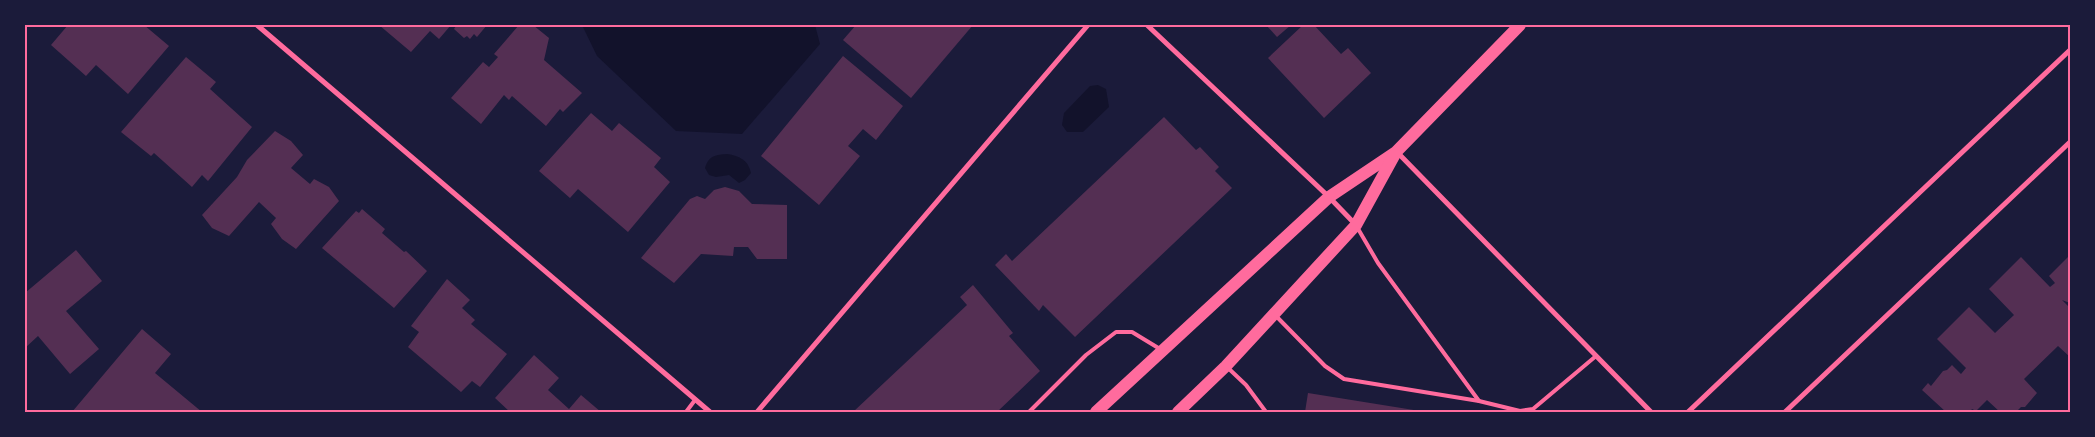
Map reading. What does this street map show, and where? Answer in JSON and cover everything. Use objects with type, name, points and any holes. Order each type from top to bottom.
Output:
[{"type":"main road","points":[[1096,412],[1329,197],[1396,152],[1518,27]]},
{"type":"main road","points":[[1178,412],[1226,366],[1356,225],[1396,152]]},
{"type":"street","points":[[257,25],[710,412]]},
{"type":"street","points":[[757,412],[1088,25]]},
{"type":"street","points":[[1147,25],[1329,197],[1356,225]]},
{"type":"street","points":[[1688,412],[2070,50]]},
{"type":"street","points":[[1786,412],[2070,142]]},
{"type":"street","points":[[1396,152],[1651,412]]},
{"type":"lane","points":[[1356,225],[1378,263],[1479,401]]},
{"type":"lane","points":[[1274,314],[1325,366],[1344,378],[1479,401],[1520,411],[1533,409],[1596,356]]},
{"type":"lane","points":[[1030,412],[1086,355],[1116,332],[1132,332],[1162,350]]},
{"type":"lane","points":[[1226,366],[1246,385],[1266,412]]},
{"type":"lane","points":[[686,412],[695,400]]},
{"type":"shaded area","points":[[582,25],[815,25],[820,44],[742,134],[676,131],[597,56]]},
{"type":"shaded area","points":[[1098,85],[1106,89],[1109,107],[1083,132],[1067,132],[1062,125],[1064,113],[1090,86]]},
{"type":"shaded area","points":[[727,154],[740,157],[746,162],[751,173],[745,180],[739,183],[729,175],[716,177],[709,175],[705,168],[709,160],[716,155]]},
{"type":"building","points":[[68,25],[144,25],[169,46],[128,94],[96,65],[86,76],[51,45]]},
{"type":"building","points":[[379,25],[451,25],[439,39],[430,31],[411,52]]},
{"type":"building","points":[[455,25],[487,25],[477,37],[474,34],[470,39],[467,36],[464,38],[454,29]]},
{"type":"building","points":[[519,25],[533,25],[549,38],[544,60],[582,93],[563,112],[560,109],[546,126],[512,96],[509,100],[504,95],[481,124],[451,98],[483,62],[489,67],[498,57],[494,54]]},
{"type":"building","points":[[856,25],[973,25],[911,98],[843,40]]},
{"type":"building","points":[[1266,25],[1291,25],[1277,37]]},
{"type":"building","points":[[1303,25],[1314,25],[1341,54],[1348,48],[1371,73],[1324,118],[1268,58]]},
{"type":"building","points":[[843,56],[903,106],[876,140],[863,129],[848,146],[860,156],[819,205],[761,156]]},
{"type":"building","points":[[186,57],[216,82],[210,89],[252,127],[208,181],[202,175],[192,187],[154,153],[151,156],[121,132]]},
{"type":"building","points":[[591,113],[612,131],[619,123],[661,158],[654,167],[670,182],[628,232],[578,189],[570,198],[539,171]]},
{"type":"building","points":[[1164,117],[1196,150],[1200,147],[1219,167],[1215,171],[1232,188],[1075,337],[1043,305],[1039,311],[995,265],[1006,254],[1012,261]]},
{"type":"building","points":[[275,131],[291,141],[303,155],[291,168],[310,184],[314,179],[329,187],[339,201],[296,249],[282,239],[271,224],[276,218],[259,202],[229,236],[212,228],[202,215],[237,177],[247,160]]},
{"type":"building","points":[[725,187],[739,191],[752,204],[787,205],[787,259],[757,259],[748,247],[734,247],[733,256],[701,254],[674,283],[641,258],[690,199],[697,196],[705,199],[714,190]]},
{"type":"building","points":[[362,209],[385,229],[382,233],[404,252],[406,251],[427,271],[394,308],[322,248],[356,211],[359,213]]},
{"type":"building","points":[[76,250],[102,281],[66,311],[99,349],[70,374],[38,336],[25,348],[25,293]]},
{"type":"building","points":[[2070,255],[2070,303],[2062,300],[2070,308],[2070,357],[2058,346],[2024,379],[2037,393],[2025,407],[2021,407],[2016,412],[2000,412],[1987,400],[1976,411],[1972,409],[1970,412],[1946,412],[1922,390],[1928,383],[1931,386],[1943,371],[1952,365],[1961,374],[1966,368],[1937,339],[1969,307],[1995,333],[2014,315],[1989,289],[2021,257],[2050,287],[2055,283],[2049,276]]},
{"type":"building","points":[[447,279],[470,300],[462,308],[475,320],[471,324],[507,354],[480,387],[472,381],[461,392],[408,347],[419,332],[411,326]]},
{"type":"building","points":[[973,285],[1013,333],[1009,336],[1040,371],[997,412],[853,412],[967,305],[960,297]]},
{"type":"building","points":[[142,329],[171,354],[155,373],[202,412],[72,412]]},
{"type":"building","points":[[534,355],[559,378],[548,390],[569,409],[581,395],[601,412],[510,412],[495,398]]},
{"type":"building","points":[[1308,393],[1420,411],[1420,412],[1305,412]]}]
